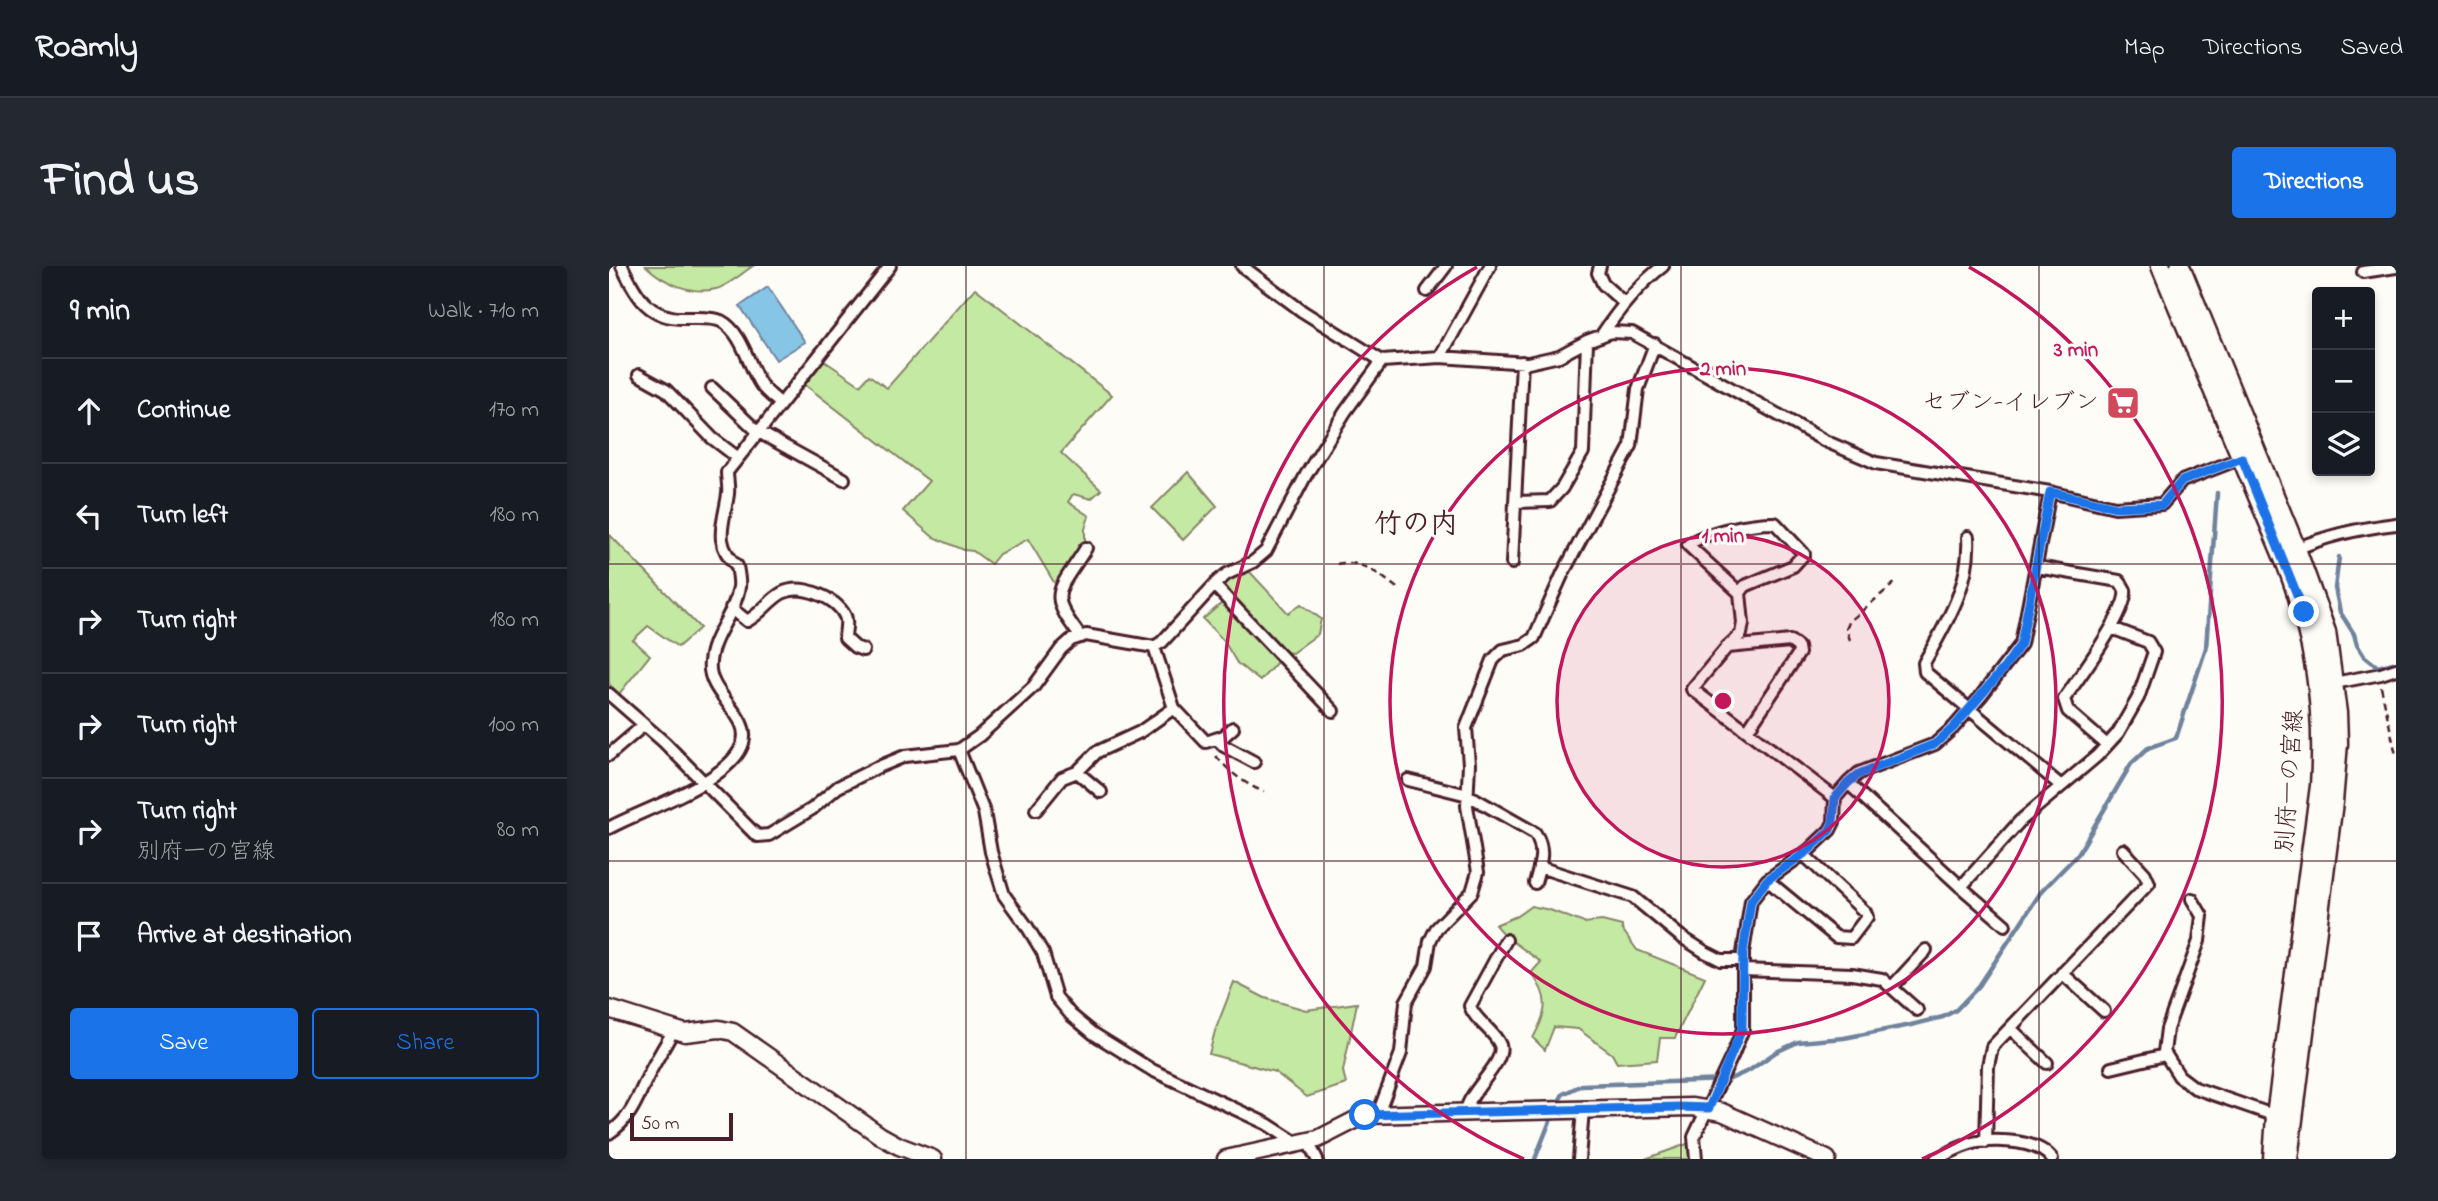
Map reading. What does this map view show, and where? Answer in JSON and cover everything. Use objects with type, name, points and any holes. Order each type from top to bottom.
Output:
[{"type":"main road","name":"別府一の宮線","points":[[2161,266],[2296,549],[2326,632],[2334,683],[2338,743],[2333,803],[2288,1159]]},
{"type":"main road","name":"別府一の宮線","points":[[2180,266],[2304,612],[2318,673],[2323,744],[2320,786],[2276,1115],[2273,1159]]},
{"type":"street","points":[[622,266],[632,286],[654,312],[670,319],[698,318],[720,321],[737,337],[762,386],[780,403]]},
{"type":"street","points":[[1242,266],[1302,311],[1382,361],[1440,357],[1522,362],[1559,356],[1611,332],[1632,333],[1825,441],[1876,463],[2050,492],[2116,507],[2162,505],[2182,481],[2249,455]]},
{"type":"street","points":[[1427,291],[1446,266]]},
{"type":"street","points":[[1600,266],[1598,272],[1604,284],[1625,303]]},
{"type":"street","points":[[1601,336],[1646,279],[1663,266]]},
{"type":"street","points":[[609,828],[625,818],[680,796],[703,783],[737,755],[745,741],[740,721],[718,690],[709,664],[716,640],[739,587],[737,566],[726,555],[721,542],[729,492],[727,472],[888,267]]},
{"type":"street","points":[[2363,272],[2396,267]]},
{"type":"street","points":[[1440,357],[1484,269]]},
{"type":"street","points":[[1515,502],[1550,501],[1562,488],[1584,452],[1587,341]]},
{"type":"street","points":[[1378,1114],[1401,1053],[1406,1002],[1426,966],[1430,941],[1436,929],[1472,892],[1478,873],[1467,806],[1469,764],[1466,728],[1493,660],[1503,650],[1524,645],[1534,638],[1563,573],[1630,446],[1638,389],[1655,344]]},
{"type":"street","points":[[609,694],[664,742],[757,836],[761,838],[768,835],[811,809],[838,787],[876,768],[905,756],[959,750],[979,736],[1034,686],[1061,649],[1071,640],[1086,635],[1154,647],[1162,642],[1227,575],[1254,562],[1266,551],[1306,475],[1345,412],[1382,361]]},
{"type":"street","points":[[1512,563],[1522,362]]},
{"type":"street","points":[[639,375],[666,390],[712,438],[737,457]]},
{"type":"street","points":[[712,388],[757,431],[844,479]]},
{"type":"street","points":[[1696,1159],[1694,1136],[1709,1108],[1742,1029],[1743,965],[1751,901],[1767,880],[1830,830],[1835,798],[1848,783],[1859,774],[1935,744],[1969,710],[2021,644],[2050,492]]},
{"type":"street","points":[[1739,593],[1745,586],[1793,566],[1804,554],[1775,523],[1697,538],[1688,545],[1739,593],[1743,624],[1741,634],[1692,690],[1835,798]]},
{"type":"street","points":[[2296,549],[2314,541],[2369,527],[2396,524]]},
{"type":"street","points":[[1968,537],[1969,555],[1963,586],[1955,608],[1924,663],[1925,672],[2060,785]]},
{"type":"street","points":[[1081,637],[1058,603],[1059,591],[1086,548]]},
{"type":"street","points":[[2037,567],[2119,581],[2125,589],[2112,628],[2064,699],[2068,711],[2107,745]]},
{"type":"street","points":[[1215,586],[1333,711]]},
{"type":"street","points":[[731,608],[747,621],[782,593],[793,589],[810,591],[823,596],[842,612],[847,619],[845,638],[863,650]]},
{"type":"street","points":[[1961,887],[2019,821],[2118,733],[2138,698],[2154,652],[2148,642],[2112,628]]},
{"type":"street","points":[[1727,647],[1790,641],[1798,647],[1799,653],[1747,731]]},
{"type":"street","points":[[1154,647],[1174,708],[1211,740],[1254,762]]},
{"type":"street","points":[[2334,683],[2396,669]]},
{"type":"street","points":[[1035,810],[1062,778],[1077,772],[1097,752],[1140,732],[1174,708]]},
{"type":"street","points":[[609,755],[644,724]]},
{"type":"street","points":[[1211,740],[1224,736],[1233,728]]},
{"type":"street","points":[[959,750],[984,812],[991,852],[1004,895],[1043,953],[1056,996],[1071,1015],[1094,1034],[1151,1070],[1303,1143],[1317,1159]]},
{"type":"street","points":[[1077,772],[1101,792]]},
{"type":"street","points":[[1408,780],[1468,796],[1535,833],[1541,841],[1542,855],[1535,883]]},
{"type":"street","points":[[1848,783],[2005,925]]},
{"type":"street","points":[[1986,1142],[1988,1066],[1992,1047],[2149,883],[2145,874],[2123,850]]},
{"type":"street","points":[[1767,880],[1836,937],[1851,938],[1867,918],[1865,912],[1803,854]]},
{"type":"street","points":[[1539,867],[1633,897],[1680,936],[1721,960],[1743,965],[1882,979],[1917,1010]]},
{"type":"street","points":[[2192,899],[2202,916],[2199,941],[2167,1029],[2165,1055],[2179,1076],[2195,1088],[2276,1115]]},
{"type":"street","points":[[1466,1112],[1467,1102],[1496,1062],[1501,1050],[1499,1042],[1472,1013],[1470,1006],[1506,940]]},
{"type":"street","points":[[1892,987],[1926,950]]},
{"type":"street","points":[[2062,973],[2104,1011]]},
{"type":"street","points":[[609,1009],[673,1031],[692,1034],[719,1029],[733,1032],[881,1136],[898,1146],[933,1159]]},
{"type":"street","points":[[2010,1028],[2047,1063]]},
{"type":"street","points":[[609,1133],[622,1124],[633,1110],[673,1031]]},
{"type":"street","points":[[2111,1068],[2165,1055]]},
{"type":"street","points":[[1226,1159],[1303,1143],[1324,1136],[1360,1117],[1378,1114],[1709,1108],[1729,1114],[1818,1157]]},
{"type":"street","points":[[1579,1159],[1583,1109]]},
{"type":"street","points":[[1936,1159],[1976,1142],[2030,1146],[2047,1153],[2052,1159]]},
{"type":"path","points":[[1337,564],[1346,562],[1373,570],[1397,587]]},
{"type":"path","points":[[1850,640],[1846,628],[1850,621],[1897,581]]},
{"type":"path","points":[[2381,684],[2396,755]]},
{"type":"path","points":[[1211,740],[1233,774],[1251,787],[1264,792]]},
{"type":"green space","points":[[646,266],[753,266],[716,289],[697,290],[678,286],[661,278]]},
{"type":"green space","points":[[975,288],[1112,395],[1061,453],[1101,490],[1091,499],[1073,494],[1068,502],[1089,516],[1085,543],[1055,584],[1028,539],[999,554],[991,564],[973,551],[933,537],[903,511],[929,481],[804,384],[823,360],[860,385],[869,375],[887,388]]},
{"type":"green space","points":[[1188,472],[1217,506],[1183,540],[1152,508]]},
{"type":"green space","points":[[609,534],[700,628],[678,647],[648,626],[633,640],[650,655],[619,694],[609,684]]},
{"type":"green space","points":[[1250,572],[1288,613],[1301,604],[1321,619],[1318,634],[1292,653],[1285,652],[1223,585],[1233,577]]},
{"type":"green space","points":[[1222,603],[1227,603],[1279,660],[1260,681],[1237,663],[1224,641],[1203,619]]},
{"type":"green space","points":[[1531,906],[1584,923],[1602,921],[1622,926],[1637,950],[1705,977],[1675,1038],[1660,1038],[1657,1060],[1617,1063],[1612,1054],[1578,1029],[1554,1027],[1545,1050],[1533,1038],[1542,1020],[1545,1004],[1541,989],[1531,973],[1541,962],[1504,935],[1495,925],[1517,916]]},
{"type":"green space","points":[[1234,982],[1265,998],[1306,1010],[1357,1003],[1343,1071],[1346,1084],[1307,1097],[1275,1072],[1209,1054]]},
{"type":"green space","points":[[1690,1143],[1691,1159],[1645,1159]]},
{"type":"water","points":[[768,287],[805,342],[776,360],[740,306]]},
{"type":"waterway","points":[[1555,1108],[1563,1094],[1582,1085],[1728,1080],[1798,1042],[1844,1038],[1911,1025],[1943,1017],[1956,1010],[1979,986],[2041,892],[2078,854],[2131,764],[2148,748],[2176,738],[2206,648],[2217,493]]},
{"type":"waterway","points":[[2339,557],[2335,588],[2340,612],[2364,656],[2378,667],[2393,663]]},
{"type":"waterway","points":[[1535,1159],[1552,1116]]},
{"type":"waterway","points":[[2390,1159],[2396,1158]]},
{"type":"place","name":"セブン-イレブン","points":[[2123,403]]},
{"type":"district","name":"竹の内","points":[[1416,525]]},
{"type":"route","points":[[1365,1115],[1709,1108],[1742,1029],[1743,953],[1751,901],[1767,880],[1809,850],[1830,830],[1835,798],[1848,783],[1859,774],[1935,744],[1954,727],[2004,668],[2021,644],[2050,492],[2116,507],[2162,505],[2182,481],[2242,458],[2304,612]]}]
